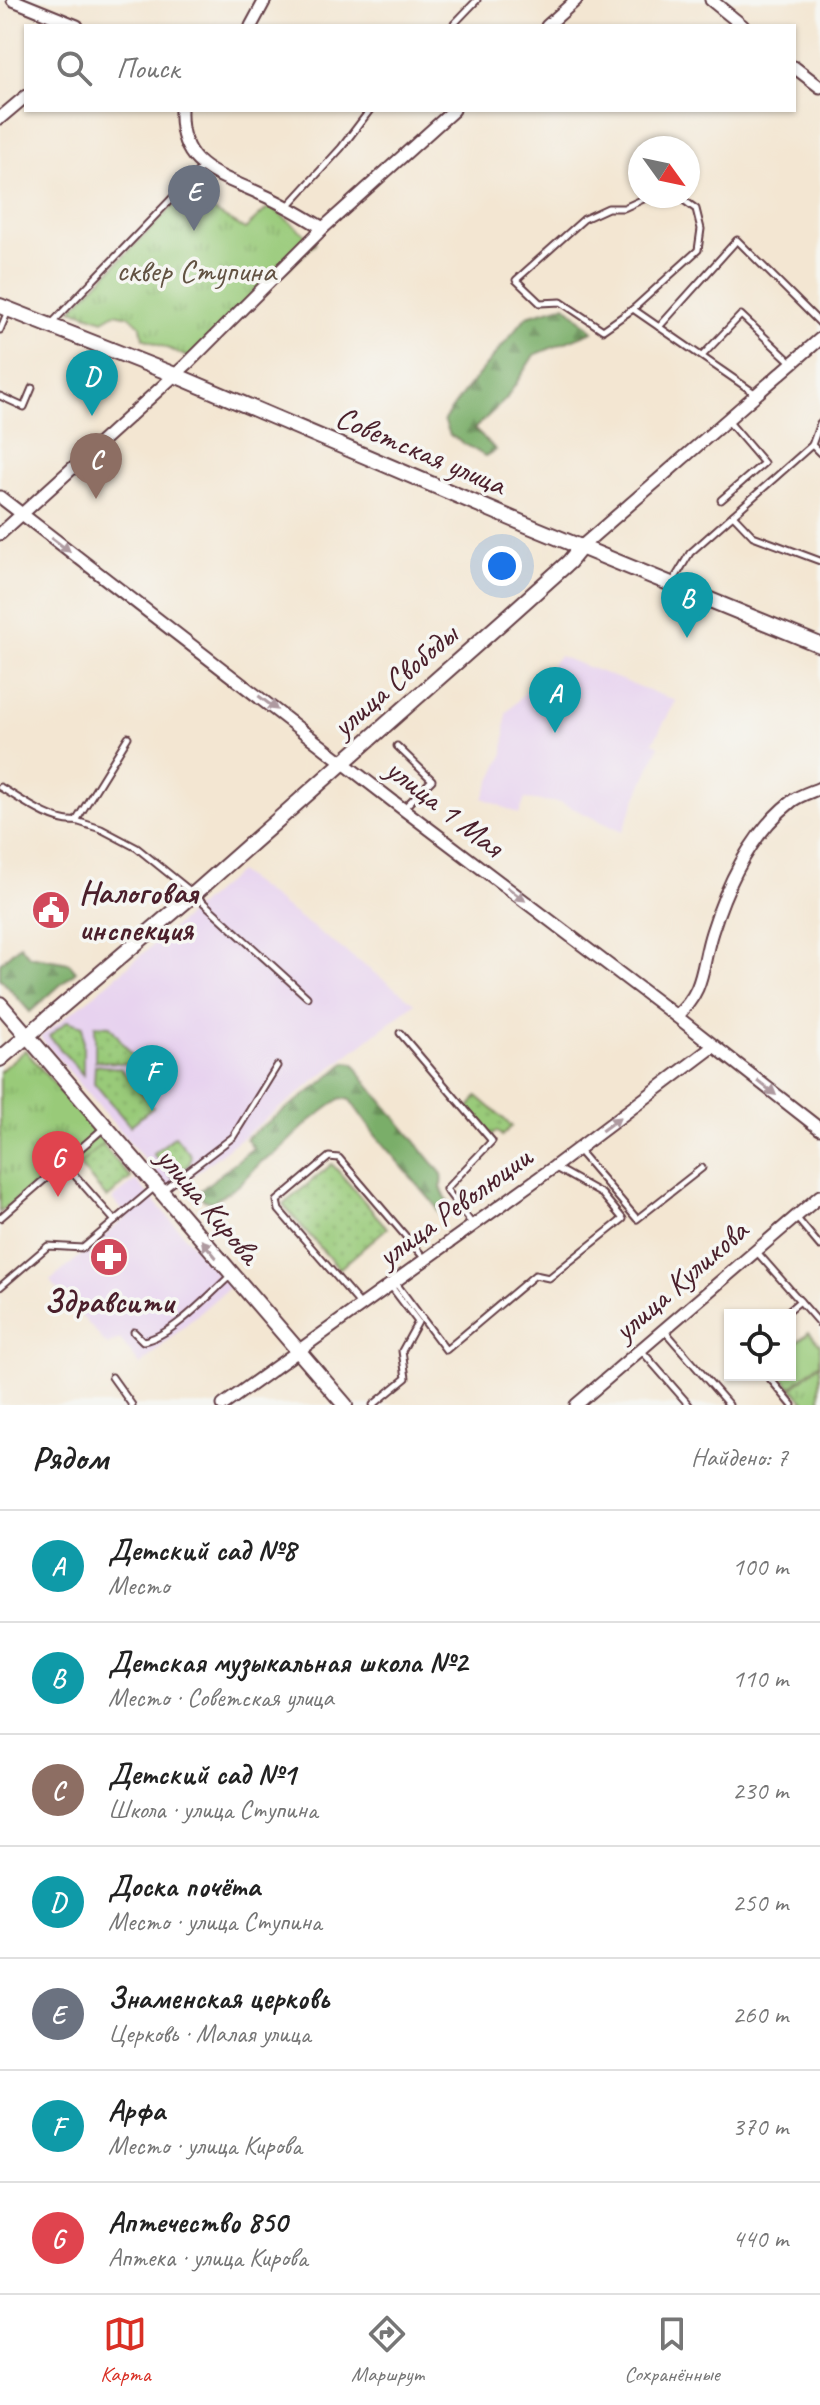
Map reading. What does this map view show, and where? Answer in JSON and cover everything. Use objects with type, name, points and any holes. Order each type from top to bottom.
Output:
[{"type":"street","points":[[13,0],[72,24]]},
{"type":"street","points":[[252,24],[265,0]]},
{"type":"street","points":[[549,24],[576,0]]},
{"type":"street","points":[[711,0],[741,24]]},
{"type":"street","points":[[796,69],[820,87]]},
{"type":"street","points":[[0,118],[24,98]]},
{"type":"street","points":[[181,112],[187,148],[202,167],[288,206],[323,228]]},
{"type":"street","points":[[0,534],[175,375],[323,228],[452,112]]},
{"type":"street","name":"Советская улица","points":[[4,308],[175,375],[527,525],[820,645]]},
{"type":"street","name":"улица Свободы","points":[[0,1059],[194,894],[525,602],[582,546],[820,339]]},
{"type":"street","name":"улица 1 Мая","points":[[0,497],[820,1129]]},
{"type":"street","points":[[676,1016],[687,1007],[700,986],[711,933],[726,891],[745,856],[777,815],[795,799],[820,788]]},
{"type":"street","name":"улица Кирова","points":[[0,1004],[345,1405]]},
{"type":"street","name":"улица Революции","points":[[223,1405],[554,1167],[714,1046]]},
{"type":"street","name":"улица Куликова","points":[[576,1405],[820,1196]]},
{"type":"lane","points":[[454,24],[477,0]]},
{"type":"lane","points":[[288,206],[341,148],[368,112]]},
{"type":"lane","points":[[49,326],[202,167]]},
{"type":"lane","points":[[628,206],[608,208],[584,219],[516,280],[540,303],[561,302],[603,330],[633,309],[698,250],[701,229],[695,208]]},
{"type":"lane","points":[[659,327],[737,240],[820,323]]},
{"type":"lane","points":[[0,330],[4,308]]},
{"type":"lane","points":[[633,309],[757,395]]},
{"type":"lane","points":[[702,356],[741,315],[792,364]]},
{"type":"lane","points":[[0,396],[24,407],[32,388]]},
{"type":"lane","points":[[721,500],[764,463],[727,420]]},
{"type":"lane","points":[[672,584],[690,553],[812,445],[820,423]]},
{"type":"lane","points":[[812,445],[820,446]]},
{"type":"lane","points":[[812,445],[820,453]]},
{"type":"lane","points":[[733,515],[753,536],[820,561]]},
{"type":"lane","points":[[76,821],[128,737]]},
{"type":"lane","points":[[397,746],[432,780],[403,809]]},
{"type":"lane","points":[[0,787],[56,818],[101,829],[127,842],[194,894],[307,997]]},
{"type":"lane","points":[[400,1033],[492,1141],[446,1189],[473,1225]]},
{"type":"lane","points":[[0,1287],[48,1246],[83,1248],[158,1189],[233,1137],[277,1066]]},
{"type":"lane","points":[[0,1218],[106,1127]]},
{"type":"lane","points":[[577,1150],[637,1219],[702,1168]]},
{"type":"lane","points":[[361,1305],[279,1210],[277,1201],[329,1157],[339,1158],[425,1259]]},
{"type":"lane","points":[[64,1163],[115,1221]]},
{"type":"lane","points":[[392,1282],[446,1350],[535,1275],[549,1278],[623,1219],[602,1194],[554,1167]]},
{"type":"lane","points":[[795,1216],[820,1246]]},
{"type":"lane","points":[[755,1250],[820,1324]]},
{"type":"lane","points":[[134,1332],[143,1341],[152,1340],[231,1275]]},
{"type":"lane","points":[[373,1405],[406,1378],[402,1351],[418,1322],[392,1282]]},
{"type":"lane","points":[[790,1309],[800,1301]]},
{"type":"lane","points":[[663,1329],[729,1405]]},
{"type":"lane","points":[[640,1349],[689,1405]]},
{"type":"lane","points":[[112,1377],[132,1405]]},
{"type":"lane","points":[[772,1381],[792,1405]]},
{"type":"shaded area","points":[[559,656],[676,701],[653,742],[659,746],[622,832],[562,803],[525,799],[519,814],[483,798],[504,753],[506,713]]},
{"type":"shaded area","points":[[238,872],[415,1003],[172,1192],[40,1037],[92,997]]},
{"type":"shaded area","points":[[136,1180],[229,1287],[140,1365],[120,1339],[107,1345],[50,1281],[127,1217],[112,1199]]},
{"type":"green space","name":"сквер Ступина","points":[[185,194],[245,229],[270,206],[316,243],[190,358],[143,338],[141,326],[130,316],[115,313],[103,320],[72,309]]},
{"type":"green space","points":[[565,305],[593,331],[534,355],[506,399],[474,429],[496,450],[485,456],[450,435],[444,420],[527,316]]},
{"type":"green space","points":[[20,945],[29,956],[69,963],[76,971],[30,1012],[0,978],[0,963]]},
{"type":"green space","points":[[67,1021],[83,1026],[83,1075],[49,1036]]},
{"type":"green space","points":[[95,1025],[110,1026],[135,1059],[129,1064],[95,1061]]},
{"type":"green space","points":[[25,1050],[104,1142],[79,1165],[71,1157],[0,1212],[0,1071]]},
{"type":"green space","points":[[346,1062],[354,1063],[442,1174],[441,1187],[450,1208],[440,1216],[435,1205],[375,1135],[350,1100],[341,1098],[310,1121],[274,1155],[262,1161],[239,1185],[212,1202],[204,1200],[197,1193],[253,1148],[246,1138]]},
{"type":"green space","points":[[95,1065],[120,1068],[153,1107],[130,1126],[94,1083]]},
{"type":"green space","points":[[477,1096],[512,1126],[502,1136],[497,1131],[491,1136],[468,1110]]},
{"type":"green space","points":[[175,1136],[191,1155],[190,1164],[173,1178],[153,1154]]},
{"type":"green space","points":[[102,1144],[131,1178],[107,1198],[79,1165]]},
{"type":"green space","points":[[332,1164],[387,1228],[339,1269],[283,1205]]},
{"type":"green space","points":[[809,1332],[820,1344],[820,1363],[791,1387],[786,1381],[796,1381],[796,1343]]},
{"type":"green space","points":[[820,1364],[820,1404],[807,1405],[792,1388]]},
{"type":"place","name":"Знаменская церковь","points":[[194,231]]},
{"type":"place","name":"Доска почёта","points":[[92,416]]},
{"type":"place","name":"Детский сад №1","points":[[96,499]]},
{"type":"place","name":"Детская музыкальная школа №2","points":[[687,638]]},
{"type":"place","name":"Детский сад №8","points":[[555,733]]},
{"type":"place","name":"Налоговая инспекция","points":[[51,910]]},
{"type":"place","name":"Арфа","points":[[152,1111]]},
{"type":"place","name":"Аптечество 850","points":[[58,1197]]},
{"type":"place","name":"Здравсити","points":[[109,1257]]}]
